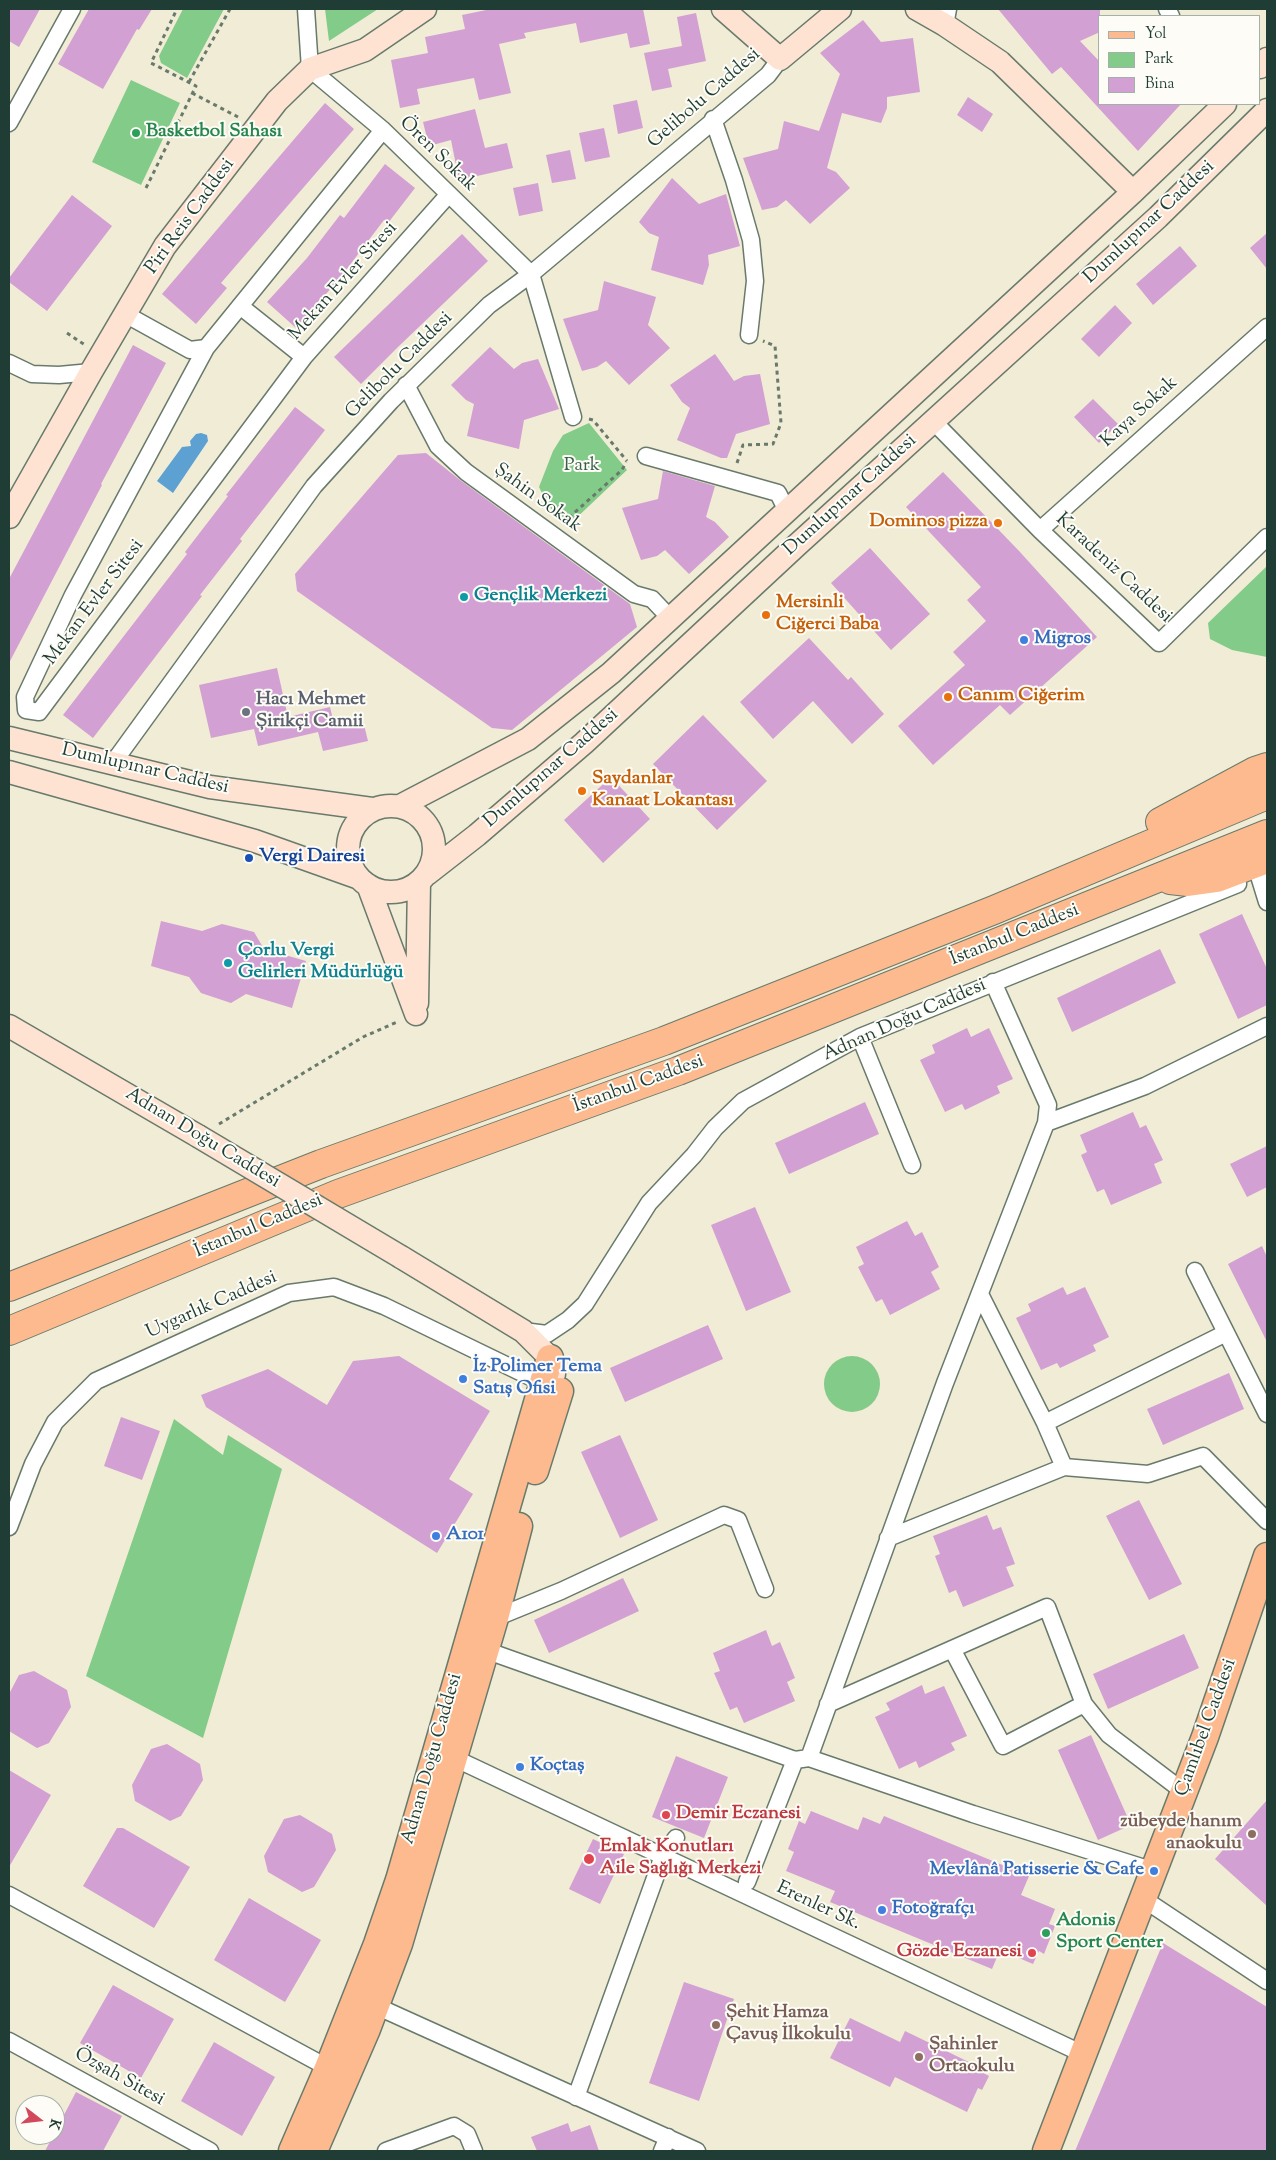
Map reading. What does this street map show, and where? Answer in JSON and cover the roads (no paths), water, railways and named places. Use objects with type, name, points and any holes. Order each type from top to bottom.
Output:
[{"type":"highway","points":[[1133,851],[1152,826],[1267,766]]},
{"type":"highway","name":"İstanbul Caddesi","points":[[9,1288],[320,1164],[664,1041],[994,910],[1261,797]]},
{"type":"highway","name":"İstanbul Caddesi","points":[[9,1331],[338,1194],[678,1071],[1267,834]]},
{"type":"highway","points":[[1156,879],[1188,882],[1264,869]]},
{"type":"main road","name":"Piri Reis Caddesi","points":[[9,517],[91,372],[166,246],[277,101],[310,69],[365,50],[425,9]]},
{"type":"main road","points":[[723,9],[780,59],[840,9]]},
{"type":"main road","points":[[917,9],[947,17],[1000,62],[1133,192]]},
{"type":"main road","name":"Dumlupınar Caddesi","points":[[400,806],[528,739],[611,673],[1133,192],[1219,106]]},
{"type":"main road","name":"Dumlupınar Caddesi","points":[[423,878],[477,835],[584,743],[933,421],[1158,217],[1267,110]]},
{"type":"main road","name":"Dumlupınar Caddesi","points":[[9,738],[210,787],[372,809]]},
{"type":"main road","name":"Dumlupınar Caddesi","points":[[9,772],[255,840],[363,882]]},
{"type":"main road","points":[[363,882],[388,892],[405,890],[423,878],[433,861],[435,846],[432,832],[424,820],[414,811],[400,806],[386,805],[372,809],[353,828],[348,854],[352,867],[363,882],[416,1014],[423,878]]},
{"type":"main road","name":"Adnan Doğu Caddesi","points":[[9,1026],[198,1136],[523,1331],[550,1358],[551,1387],[527,1495],[495,1618],[407,1919],[376,2006],[292,2151]]},
{"type":"main road","name":"Adnan Doğu Caddesi","points":[[314,2151],[551,1387]]},
{"type":"main road","name":"Çamlıbel Caddesi","points":[[1046,2151],[1205,1737],[1267,1556]]},
{"type":"street","points":[[9,123],[72,9]]},
{"type":"street","points":[[306,9],[310,69]]},
{"type":"street","name":"Gelibolu Caddesi","points":[[112,763],[314,486],[406,385],[489,305],[531,274],[768,75],[780,59]]},
{"type":"street","name":"Ören Sokak","points":[[310,69],[383,130],[531,274]]},
{"type":"street","points":[[714,119],[734,180],[750,240],[755,281],[749,335]]},
{"type":"street","points":[[125,314],[190,350],[206,348],[383,130]]},
{"type":"street","name":"Mekan Evler Sitesi","points":[[206,348],[74,595],[25,697],[26,710],[39,712],[304,357],[449,194]]},
{"type":"street","points":[[531,274],[573,417]]},
{"type":"street","points":[[240,306],[304,357]]},
{"type":"street","name":"Kaya Sokak","points":[[1040,530],[1267,327]]},
{"type":"street","points":[[9,363],[32,374],[59,375],[91,372]]},
{"type":"street","name":"Şahin Sokak","points":[[406,385],[438,446],[466,472],[634,594],[652,599],[670,618]]},
{"type":"street","name":"Karadeniz Caddesi","points":[[933,421],[1040,530],[1159,643],[1267,537]]},
{"type":"street","points":[[646,456],[778,493],[787,511]]},
{"type":"street","points":[[1264,869],[1267,902]]},
{"type":"street","name":"Adnan Doğu Caddesi","points":[[523,1331],[547,1334],[568,1320],[585,1304],[649,1203],[694,1155],[715,1128],[743,1101],[860,1037],[1264,869]]},
{"type":"street","points":[[747,1882],[828,1704],[888,1538],[1046,1123],[1048,1106],[993,982]]},
{"type":"street","points":[[1046,1123],[1145,1086],[1267,1026]]},
{"type":"street","points":[[860,1037],[912,1165]]},
{"type":"street","points":[[1195,1270],[1267,1414]]},
{"type":"street","name":"Uygarlık Caddesi","points":[[9,1527],[33,1464],[55,1422],[96,1382],[289,1293],[334,1287],[384,1306],[551,1387]]},
{"type":"street","points":[[980,1294],[1045,1423],[1064,1467]]},
{"type":"street","points":[[1045,1423],[1226,1333]]},
{"type":"street","points":[[888,1538],[1064,1467],[1148,1474],[1204,1456],[1267,1521]]},
{"type":"street","points":[[495,1618],[569,1587],[724,1515],[738,1520],[765,1589]]},
{"type":"street","points":[[828,1704],[1047,1607],[1084,1704],[1109,1736],[1184,1792]]},
{"type":"street","points":[[952,1649],[1003,1746],[1084,1704]]},
{"type":"street","points":[[485,1650],[802,1759],[1154,1871]]},
{"type":"street","name":"Erenler Sk.","points":[[454,1758],[1083,2054]]},
{"type":"street","points":[[576,2098],[663,1856],[676,1838]]},
{"type":"street","points":[[9,1895],[337,2073]]},
{"type":"street","points":[[1142,1898],[1267,1981]]},
{"type":"street","points":[[376,2006],[576,2098],[665,2144],[697,2151]]},
{"type":"street","name":"Özşah Sitesi","points":[[9,2041],[210,2151]]},
{"type":"street","points":[[386,2151],[454,2126],[467,2134],[474,2151]]},
{"type":"water","points":[[196,434],[207,435],[208,441],[173,493],[157,481],[182,447],[191,446],[190,441]]},
{"type":"place","name":"Basketbol Sahası","points":[[136,133]]},
{"type":"place","name":"Dominos pizza","points":[[998,523]]},
{"type":"place","name":"Gençlik Merkezi","points":[[464,597]]},
{"type":"place","name":"Mersinli Ciğerci Baba","points":[[766,615]]},
{"type":"place","name":"Migros","points":[[1024,640]]},
{"type":"place","name":"Canım Ciğerim","points":[[948,697]]},
{"type":"place","name":"Hacı Mehmet Şirikçi Camii","points":[[246,712]]},
{"type":"place","name":"Saydanlar Kanaat Lokantası","points":[[582,791]]},
{"type":"place","name":"Vergi Dairesi","points":[[249,858]]},
{"type":"place","name":"Çorlu Vergi Gelirleri Müdürlüğü","points":[[228,963]]},
{"type":"place","name":"İz Polimer Tema Satış Ofisi","points":[[463,1379]]},
{"type":"place","name":"A101","points":[[436,1536]]},
{"type":"place","name":"Koçtaş","points":[[520,1767]]},
{"type":"place","name":"Demir Eczanesi","points":[[666,1815]]},
{"type":"place","name":"zübeyde hanım anaokulu","points":[[1252,1834]]},
{"type":"place","name":"Emlak Konutları Aile Sağlığı Merkezi","points":[[589,1859]]},
{"type":"place","name":"Mevlânâ Patisserie & Cafe","points":[[1154,1871]]},
{"type":"place","name":"Fotoğrafçı","points":[[882,1910]]},
{"type":"place","name":"Adonis Sport Center","points":[[1046,1933]]},
{"type":"place","name":"Gözde Eczanesi","points":[[1032,1953]]},
{"type":"place","name":"Şehit Hamza Çavuş İlkokulu","points":[[716,2025]]},
{"type":"place","name":"Şahinler Ortaokulu","points":[[919,2057]]},
{"type":"park label","name":"Park","points":[[582,467]]}]
